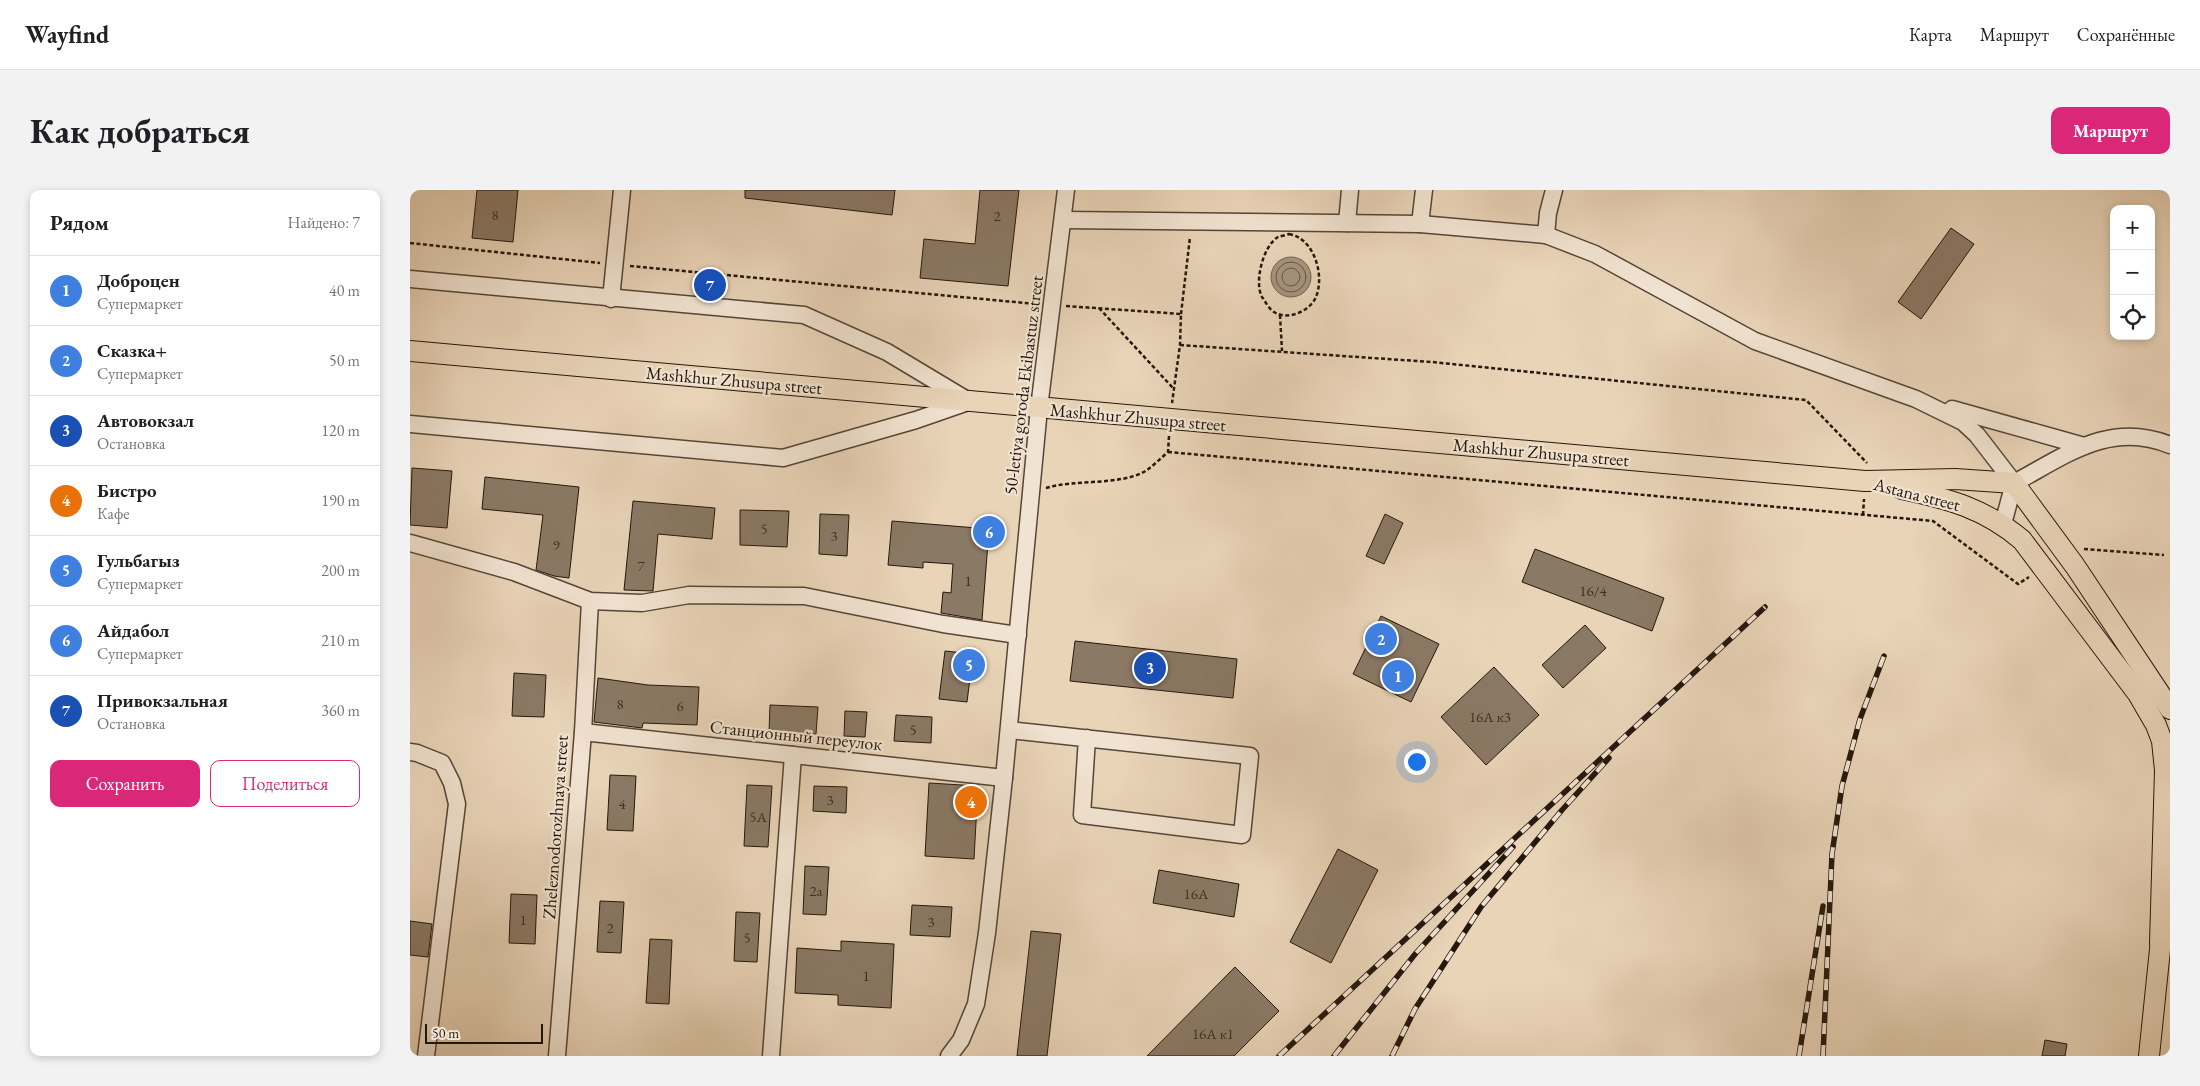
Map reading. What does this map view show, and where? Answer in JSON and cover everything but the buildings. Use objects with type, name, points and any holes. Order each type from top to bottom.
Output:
[{"type":"main road","name":"Mashkhur Zhusupa street","points":[[410,351],[1866,481]]},
{"type":"main road","name":"Astana street","points":[[1866,481],[1955,479],[2014,484]]},
{"type":"main road","name":"Astana street","points":[[1866,481],[1946,498],[2003,524],[2022,540],[2138,694],[2156,725],[2162,741],[2165,770],[2160,943]]},
{"type":"main road","points":[[2014,484],[2066,554],[2167,698]]},
{"type":"main road","name":"Astana street","points":[[2149,1056],[2160,943],[2170,873]]},
{"type":"street","points":[[611,299],[622,190]]},
{"type":"street","name":"50-letiya goroda Ekibastuz street","points":[[949,1056],[961,1040],[976,1004],[987,933],[1009,730],[1039,408],[1064,220],[1066,190]]},
{"type":"street","points":[[1348,223],[1350,190]]},
{"type":"street","points":[[1420,224],[1424,190]]},
{"type":"street","points":[[1546,235],[1548,213],[1554,190]]},
{"type":"street","points":[[1064,220],[1420,224],[1546,235],[1595,254],[1755,341],[1916,399],[2084,446]]},
{"type":"street","points":[[410,280],[804,315],[887,352],[968,401]]},
{"type":"street","points":[[1916,399],[1963,422],[1977,434],[2014,484]]},
{"type":"street","points":[[410,424],[783,458],[916,420],[968,401]]},
{"type":"street","points":[[2003,524],[2014,484],[2084,446],[2121,436],[2146,437],[2170,445]]},
{"type":"street","points":[[410,543],[514,572],[590,602],[642,603],[689,595],[804,596],[943,624],[1018,635]]},
{"type":"street","name":"Zheleznodorozhnaya street","points":[[557,1056],[583,732],[590,602]]},
{"type":"street","points":[[2138,694],[2167,698]]},
{"type":"street","points":[[1009,730],[1087,738],[1250,756],[1242,835],[1082,815],[1087,738]]},
{"type":"street","name":"Станционный переулок","points":[[583,732],[1004,778]]},
{"type":"street","points":[[410,752],[442,763],[452,783],[457,804],[426,1056]]},
{"type":"street","points":[[771,1056],[793,755]]},
{"type":"path","points":[[1099,308],[1173,388],[1180,345],[1181,314],[1192,221]]},
{"type":"path","points":[[1289,234],[1299,236],[1307,243],[1317,259],[1316,296],[1309,307],[1303,311],[1289,315],[1280,315],[1273,311],[1261,295],[1258,285],[1260,265],[1277,238],[1289,234]]},
{"type":"path","points":[[410,243],[1052,305],[1181,314]]},
{"type":"path","points":[[1280,315],[1282,351]]},
{"type":"path","points":[[1180,345],[1432,362],[1806,400],[1866,463],[1863,515]]},
{"type":"path","points":[[1029,509],[1047,487],[1087,481],[1120,479],[1146,471],[1168,452],[1933,521],[2018,584],[2043,568]]},
{"type":"path","points":[[2066,554],[2073,549],[2164,555]]},
{"type":"water","points":[[1295,257],[1302,260],[1308,266],[1311,277],[1310,285],[1302,294],[1295,297],[1287,297],[1280,294],[1272,285],[1271,273],[1274,266],[1283,258]]},
{"type":"railway","points":[[1279,1056],[1765,607]]},
{"type":"railway","points":[[1823,1056],[1832,854],[1842,786],[1860,719],[1884,656]]},
{"type":"railway","points":[[1392,1056],[1415,1009],[1481,907],[1562,810],[1609,758]]},
{"type":"railway","points":[[1334,1056],[1416,953],[1513,847]]},
{"type":"railway","points":[[1799,1056],[1823,906]]},
{"type":"place","name":"Привокзальная","points":[[710,285]]},
{"type":"place","name":"Айдабол","points":[[989,532]]},
{"type":"place","name":"Сказка+","points":[[1381,639]]},
{"type":"place","name":"Гульбагыз","points":[[969,665]]},
{"type":"place","name":"Автовокзал","points":[[1150,668]]},
{"type":"place","name":"Доброцен","points":[[1398,676]]},
{"type":"place","name":"Бистро","points":[[971,802]]}]
